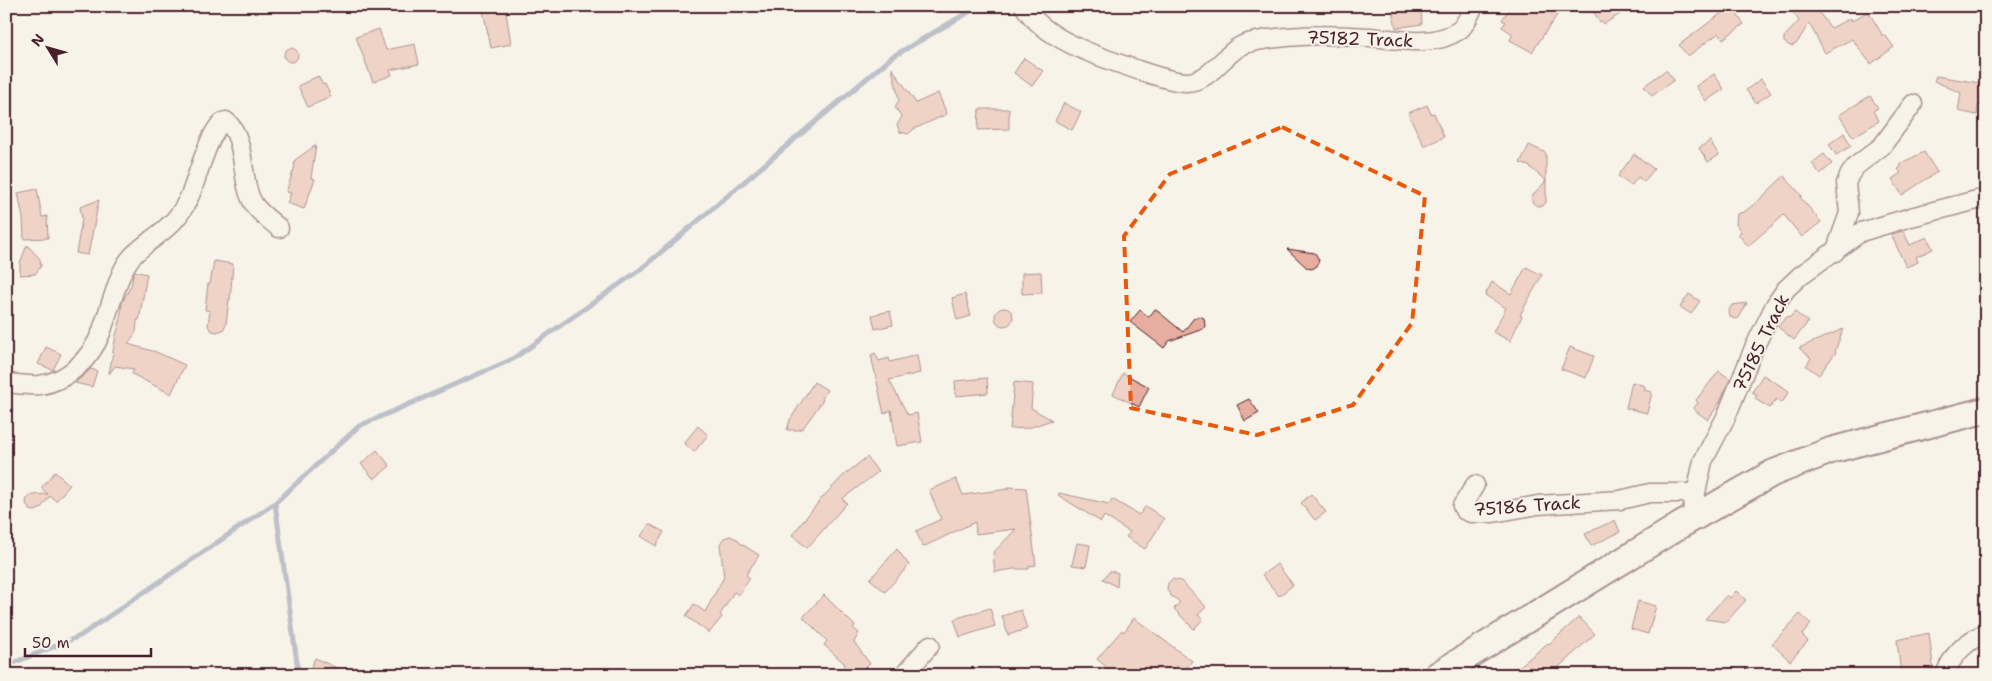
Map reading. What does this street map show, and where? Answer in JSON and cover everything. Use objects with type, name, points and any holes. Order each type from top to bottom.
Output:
[{"type":"street","name":"75182 Track","points":[[1024,6],[1029,15],[1043,27],[1096,55],[1162,78],[1186,82],[1203,76],[1244,44],[1300,36],[1338,35],[1420,42],[1441,39],[1459,31],[1474,6]]},
{"type":"street","points":[[1835,252],[1849,213],[1846,184],[1850,174],[1856,166],[1882,146],[1913,104]]},
{"type":"street","points":[[6,383],[38,385],[54,382],[81,362],[95,345],[102,332],[118,282],[130,258],[173,224],[181,214],[198,177],[212,135],[222,121],[226,121],[235,132],[248,186],[255,206],[279,228]]},
{"type":"street","name":"75185 Track","points":[[1690,520],[1703,461],[1726,417],[1754,348],[1775,305],[1786,289],[1801,275],[1861,232],[1911,217],[1978,200],[1986,200]]},
{"type":"street","points":[[1437,675],[1690,520],[1773,473],[1832,450],[1986,410]]},
{"type":"street","name":"75186 Track","points":[[1475,485],[1462,506],[1464,510],[1471,514],[1493,513],[1538,505],[1620,500],[1650,494],[1695,492]]},
{"type":"street","points":[[1945,675],[1956,653],[1971,640],[1986,633]]},
{"type":"street","points":[[904,675],[930,645]]},
{"type":"highlighted area","points":[[1282,127],[1425,196],[1412,323],[1353,405],[1257,435],[1131,408],[1124,236],[1170,174]]},
{"type":"building","points":[[482,6],[505,6],[511,44],[491,48]]},
{"type":"building","points":[[1392,6],[1418,6],[1418,11],[1421,11],[1422,24],[1396,28]]},
{"type":"building","points":[[1511,6],[1563,6],[1532,52],[1510,40],[1513,34],[1502,27],[1506,22],[1502,20]]},
{"type":"building","points":[[1590,6],[1633,6],[1604,24],[1602,21],[1600,22]]},
{"type":"building","points":[[1731,6],[1744,24],[1723,39],[1719,33],[1688,56],[1679,45]]},
{"type":"building","points":[[1800,6],[1818,6],[1817,10],[1831,28],[1851,18],[1852,21],[1868,11],[1883,36],[1885,35],[1894,47],[1871,64],[1852,39],[1825,53],[1809,23],[1797,43],[1792,46],[1788,45],[1784,42],[1784,37],[1799,21],[1793,12]]},
{"type":"building","points":[[379,29],[386,50],[415,44],[419,64],[390,70],[392,75],[373,82],[356,37]]},
{"type":"building","points":[[288,48],[294,48],[298,55],[294,62],[288,62],[284,58],[284,52]]},
{"type":"building","points":[[1024,58],[1043,71],[1032,86],[1014,73]]},
{"type":"building","points":[[892,68],[916,103],[938,93],[947,114],[914,129],[908,134],[900,132],[897,125],[902,117],[895,107],[899,100]]},
{"type":"building","points":[[1666,70],[1674,80],[1652,96],[1644,86]]},
{"type":"building","points":[[1714,74],[1724,89],[1706,101],[1696,86]]},
{"type":"building","points":[[318,76],[323,85],[325,84],[331,97],[308,107],[298,86]]},
{"type":"building","points":[[1936,76],[1986,84],[1986,106],[1978,105],[1977,115],[1958,111],[1961,93],[1934,81]]},
{"type":"building","points":[[1761,79],[1771,93],[1756,103],[1746,90]]},
{"type":"building","points":[[1870,96],[1878,108],[1873,111],[1879,121],[1853,137],[1839,115]]},
{"type":"building","points":[[1064,103],[1081,112],[1072,130],[1055,121]]},
{"type":"building","points":[[1427,105],[1431,114],[1434,113],[1444,137],[1424,146],[1408,113]]},
{"type":"building","points":[[979,109],[1009,109],[1009,129],[978,130]]},
{"type":"building","points":[[1844,133],[1851,146],[1836,155],[1829,144]]},
{"type":"building","points":[[1710,141],[1719,155],[1708,162],[1699,148]]},
{"type":"building","points":[[316,145],[311,178],[315,179],[304,209],[287,203],[291,193],[286,192],[295,160]]},
{"type":"building","points":[[1529,145],[1546,153],[1546,181],[1529,166],[1520,163]]},
{"type":"building","points":[[1924,152],[1937,172],[1902,195],[1892,179],[1901,173],[1898,169],[1901,167],[1899,164]]},
{"type":"building","points":[[1634,154],[1654,169],[1644,182],[1638,177],[1631,186],[1618,176]]},
{"type":"building","points":[[1824,154],[1832,164],[1820,174],[1812,163]]},
{"type":"building","points":[[1784,176],[1821,222],[1802,237],[1784,215],[1748,246],[1738,234],[1741,232],[1736,224],[1737,214],[1744,212],[1757,202]]},
{"type":"building","points":[[1546,181],[1546,202],[1543,206],[1537,206],[1532,202],[1532,196]]},
{"type":"building","points":[[37,189],[42,217],[47,216],[48,238],[24,239],[23,218],[18,193]]},
{"type":"building","points":[[99,200],[88,255],[76,253],[82,219],[80,207]]},
{"type":"building","points":[[1903,231],[1910,245],[1927,237],[1933,249],[1916,257],[1918,262],[1906,267],[1891,234]]},
{"type":"building","points":[[27,245],[40,259],[41,266],[35,274],[20,275],[20,263]]},
{"type":"building","points":[[1287,249],[1315,253],[1319,260],[1317,266],[1312,269],[1307,268]]},
{"type":"building","points":[[214,261],[233,264],[226,324],[223,330],[217,332],[212,331],[208,326],[210,311],[205,310],[208,284],[210,284]]},
{"type":"building","points":[[1526,267],[1542,275],[1520,315],[1522,316],[1510,341],[1493,332],[1506,308],[1485,295],[1492,282],[1511,294]]},
{"type":"building","points":[[134,271],[147,274],[136,332],[128,344],[156,352],[185,365],[171,394],[132,374],[134,369],[115,366],[109,374],[120,322],[122,302],[131,286]]},
{"type":"building","points":[[1041,272],[1042,293],[1022,294],[1022,273]]},
{"type":"building","points":[[965,294],[971,316],[957,320],[952,298]]},
{"type":"building","points":[[1689,294],[1700,301],[1691,314],[1680,307]]},
{"type":"building","points":[[1747,303],[1739,318],[1730,317],[1729,310],[1732,305]]},
{"type":"building","points":[[1004,308],[1010,311],[1013,317],[1010,323],[1004,326],[998,323],[995,317],[998,311]]},
{"type":"building","points":[[1155,309],[1183,332],[1194,318],[1199,316],[1204,318],[1205,326],[1203,329],[1169,341],[1164,348],[1130,322],[1140,310],[1149,317]]},
{"type":"building","points":[[890,311],[893,325],[875,329],[872,315]]},
{"type":"building","points":[[1795,312],[1808,322],[1794,340],[1778,327],[1787,316],[1789,318]]},
{"type":"building","points":[[1843,329],[1836,352],[1819,375],[1806,366],[1811,358],[1799,348]]},
{"type":"building","points":[[46,347],[61,354],[53,370],[38,364]]},
{"type":"building","points":[[1570,347],[1594,356],[1586,378],[1561,369]]},
{"type":"building","points":[[875,353],[879,361],[889,358],[890,362],[917,355],[920,373],[889,380],[908,415],[917,413],[922,442],[897,446],[891,410],[884,414],[871,355]]},
{"type":"building","points":[[91,369],[97,371],[92,387],[75,383]]},
{"type":"building","points":[[1719,371],[1730,379],[1720,402],[1708,420],[1693,409],[1698,403],[1696,400]]},
{"type":"building","points":[[1123,373],[1149,387],[1139,407],[1113,394]]},
{"type":"building","points":[[1763,375],[1789,391],[1782,403],[1776,399],[1770,408],[1755,399],[1757,395],[1752,392]]},
{"type":"building","points":[[987,378],[988,393],[956,396],[955,381]]},
{"type":"building","points":[[814,382],[827,390],[823,400],[803,428],[787,430],[790,420]]},
{"type":"building","points":[[1014,382],[1033,384],[1031,408],[1052,420],[1028,428],[1010,429]]},
{"type":"building","points":[[1632,382],[1645,386],[1644,390],[1652,392],[1647,413],[1626,408]]},
{"type":"building","points":[[1249,399],[1259,413],[1245,421],[1237,405]]},
{"type":"building","points":[[698,426],[708,435],[694,452],[684,443]]},
{"type":"building","points":[[377,450],[390,466],[374,479],[361,464]]},
{"type":"building","points":[[867,457],[878,472],[842,499],[847,503],[807,548],[792,535],[821,499],[844,475]]},
{"type":"building","points":[[55,472],[70,485],[56,501],[50,496],[40,509],[30,510],[26,504],[27,498],[32,495],[48,494],[41,488]]},
{"type":"building","points":[[956,479],[963,495],[1008,489],[1008,487],[1026,488],[1036,565],[1029,566],[1029,569],[995,572],[993,553],[1016,529],[976,534],[975,522],[923,547],[916,531],[941,519],[929,490]]},
{"type":"building","points":[[1059,493],[1109,504],[1112,499],[1139,515],[1146,506],[1164,519],[1145,549],[1126,537],[1130,532],[1104,516],[1101,522],[1058,495]]},
{"type":"building","points":[[1311,494],[1326,512],[1315,520],[1301,503]]},
{"type":"building","points":[[1615,520],[1620,532],[1591,546],[1585,534]]},
{"type":"building","points":[[649,524],[664,532],[656,546],[641,536]]},
{"type":"building","points":[[730,536],[759,555],[746,575],[750,578],[739,595],[734,592],[720,615],[722,617],[709,633],[686,616],[694,604],[705,612],[724,577],[720,544],[724,538]]},
{"type":"building","points":[[1077,543],[1090,545],[1086,567],[1072,565]]},
{"type":"building","points":[[897,549],[909,565],[885,592],[870,579]]},
{"type":"building","points":[[1277,564],[1293,585],[1279,596],[1262,575]]},
{"type":"building","points":[[1110,571],[1118,573],[1117,587],[1103,579]]},
{"type":"building","points":[[1172,579],[1181,581],[1206,607],[1198,615],[1203,619],[1194,629],[1174,609],[1180,602],[1170,595],[1167,589],[1168,583]]},
{"type":"building","points":[[1736,591],[1746,600],[1726,622],[1705,619],[1727,595],[1730,598]]},
{"type":"building","points":[[824,595],[855,626],[853,628],[859,633],[854,642],[870,664],[856,675],[841,675],[845,664],[824,645],[827,641],[803,617]]},
{"type":"building","points":[[1638,601],[1656,606],[1648,634],[1631,629]]},
{"type":"building","points":[[990,608],[995,626],[960,637],[954,619]]},
{"type":"building","points":[[1021,610],[1027,629],[1008,635],[1002,616]]},
{"type":"building","points":[[1800,614],[1811,624],[1802,635],[1808,641],[1790,661],[1772,644]]},
{"type":"building","points":[[1579,617],[1595,634],[1550,675],[1509,675],[1549,644]]},
{"type":"building","points":[[1134,618],[1192,661],[1184,671],[1176,665],[1166,675],[1116,675],[1097,659],[1122,630],[1124,632]]},
{"type":"building","points":[[1929,633],[1934,674],[1901,675],[1897,640]]},
{"type":"building","points":[[315,658],[352,675],[308,675]]},
{"type":"waterway","points":[[6,666],[80,636],[275,503],[359,426],[513,359],[641,269],[892,57],[979,6]]},
{"type":"waterway","points":[[275,503],[298,670],[296,675]]}]
